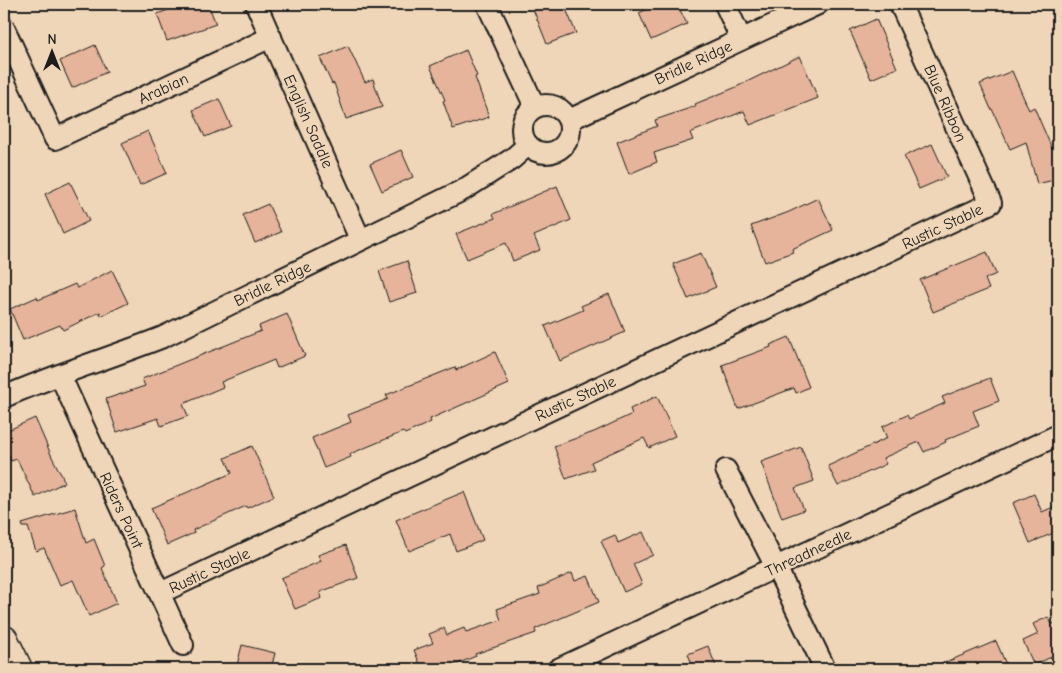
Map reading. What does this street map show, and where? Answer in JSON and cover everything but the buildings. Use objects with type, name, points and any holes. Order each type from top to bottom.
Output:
[{"type":"street","name":"English Saddle","points":[[256,4],[360,239]]},
{"type":"street","points":[[487,4],[535,107]]},
{"type":"street","points":[[725,4],[741,40]]},
{"type":"street","name":"Bridle Ridge","points":[[569,120],[818,4]]},
{"type":"street","name":"Blue Ribbon","points":[[900,4],[992,203]]},
{"type":"street","name":"Arabian","points":[[4,28],[55,139],[272,37]]},
{"type":"street","points":[[545,104],[555,106],[569,120],[569,136],[565,144],[551,152],[543,153],[534,150],[523,137],[523,120],[528,112],[535,107],[545,104]]},
{"type":"street","name":"Bridle Ridge","points":[[4,397],[163,337],[463,190],[512,160],[528,145]]},
{"type":"street","name":"Rustic Stable","points":[[160,593],[992,203]]},
{"type":"street","name":"Riders Point","points":[[60,375],[184,645]]},
{"type":"street","name":"Threadneedle","points":[[558,669],[1058,436]]},
{"type":"street","points":[[726,470],[776,567],[824,669]]},
{"type":"street","points":[[4,640],[18,669]]}]
